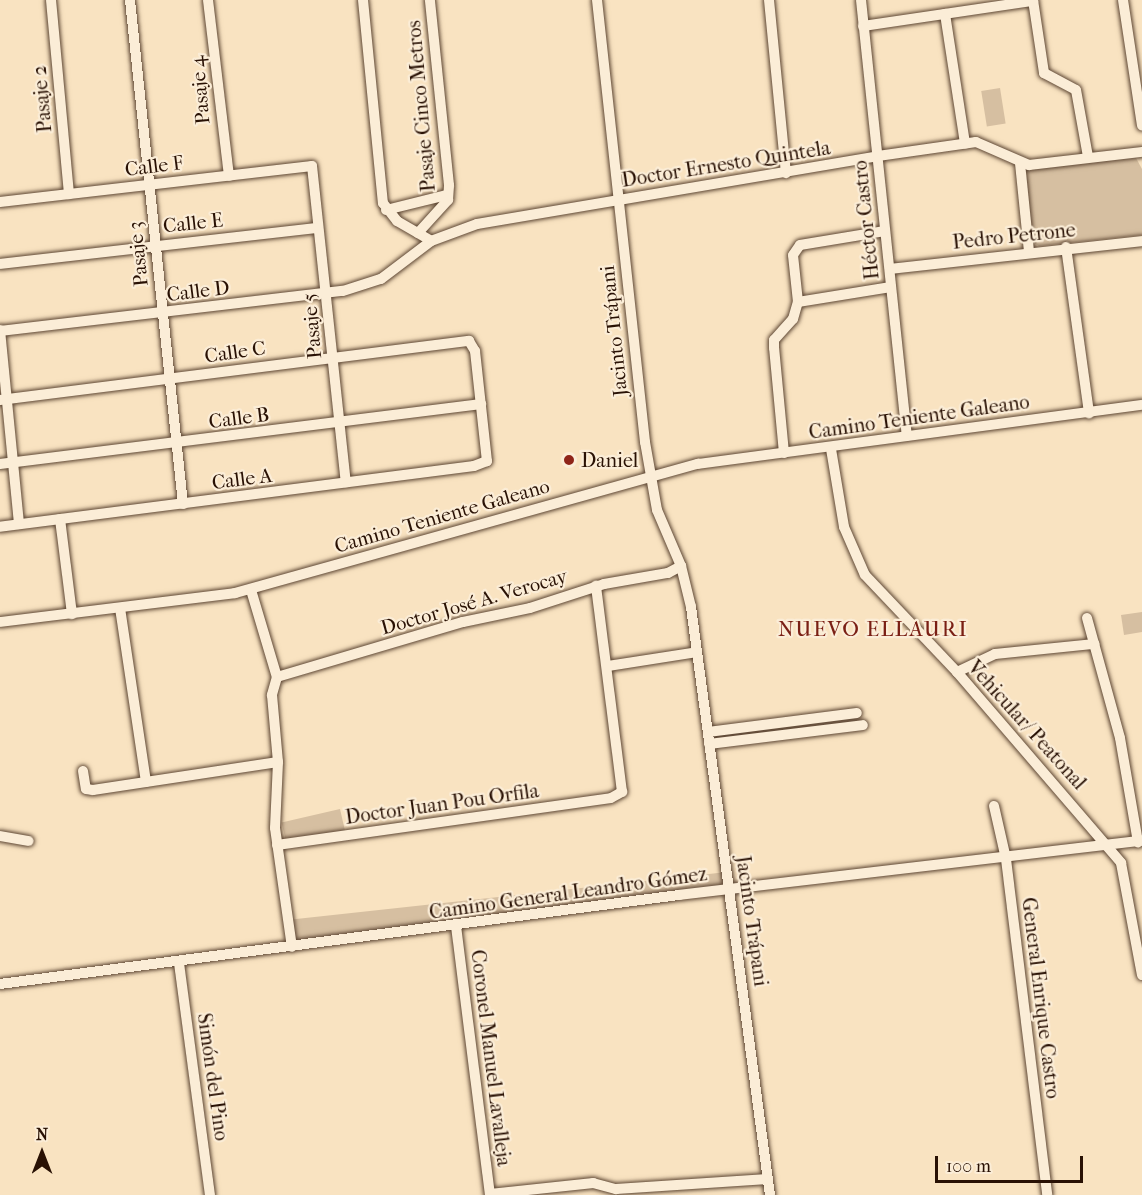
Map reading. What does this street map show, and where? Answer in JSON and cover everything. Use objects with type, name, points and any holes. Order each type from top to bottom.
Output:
[{"type":"street","name":"Pasaje 2","points":[[51,0],[69,194]]},
{"type":"street","name":"Pasaje 3","points":[[130,0],[183,504]]},
{"type":"street","name":"Pasaje 4","points":[[208,0],[229,176]]},
{"type":"street","points":[[363,0],[386,210],[396,221],[431,241]]},
{"type":"street","name":"Pasaje Cinco Metros","points":[[418,233],[448,200],[430,0]]},
{"type":"street","name":"Jacinto Trápani","points":[[597,0],[650,474],[657,510],[681,566],[697,652],[770,1195]]},
{"type":"street","points":[[770,0],[786,173]]},
{"type":"street","name":"Héctor Castro","points":[[861,0],[907,436]]},
{"type":"street","points":[[863,26],[1033,0],[1044,73],[1076,90],[1088,157]]},
{"type":"street","points":[[1123,0],[1141,101],[1142,126]]},
{"type":"street","points":[[945,14],[965,143]]},
{"type":"street","name":"Doctor Ernesto Quintela","points":[[328,293],[381,279],[431,241],[477,224],[965,143],[988,145],[1020,163]]},
{"type":"street","points":[[1029,251],[1020,163],[1142,152]]},
{"type":"street","name":"Calle F","points":[[0,202],[312,166]]},
{"type":"street","name":"Pasaje 5","points":[[312,166],[328,293],[345,482]]},
{"type":"street","points":[[386,210],[448,195]]},
{"type":"street","name":"Calle E","points":[[0,264],[318,228]]},
{"type":"street","points":[[784,453],[774,340],[793,319],[798,302],[795,250],[800,245],[885,231]]},
{"type":"street","name":"Pedro Petrone","points":[[890,269],[1029,251],[1142,241]]},
{"type":"street","points":[[1066,248],[1089,413]]},
{"type":"street","points":[[798,302],[891,287]]},
{"type":"street","name":"Calle D","points":[[0,331],[328,293]]},
{"type":"street","points":[[0,331],[3,400],[19,525]]},
{"type":"street","name":"Calle C","points":[[3,400],[464,341],[473,343],[482,404]]},
{"type":"street","name":"Calle B","points":[[0,464],[176,444],[482,404]]},
{"type":"street","name":"Calle A","points":[[0,527],[474,466],[487,461],[482,404]]},
{"type":"street","name":"Camino Teniente Galeano","points":[[0,622],[251,590],[650,474],[698,464],[831,449],[907,436],[1142,405]]},
{"type":"street","name":"Vehicular/ Peatonal","points":[[831,449],[844,527],[865,575],[957,672],[1112,847],[1121,863],[1142,975]]},
{"type":"street","points":[[60,519],[72,614]]},
{"type":"street","name":"Doctor José A. Verocay","points":[[278,677],[596,586],[668,573],[681,566]]},
{"type":"street","points":[[596,586],[608,666],[697,652]]},
{"type":"street","points":[[251,590],[278,677],[272,694],[278,762],[277,844],[291,947]]},
{"type":"street","points":[[120,608],[146,782]]},
{"type":"street","points":[[1087,618],[1120,738],[1140,841]]},
{"type":"street","points":[[957,672],[995,654],[1094,644]]},
{"type":"street","name":"Doctor Juan Pou Orfila","points":[[277,844],[611,798],[622,792],[608,666]]},
{"type":"street","points":[[709,744],[826,716],[857,713]]},
{"type":"street","points":[[825,729],[826,716]]},
{"type":"street","points":[[708,732],[825,729],[863,725]]},
{"type":"street","points":[[83,771],[86,789],[278,762]]},
{"type":"street","name":"General Enrique Castro","points":[[993,806],[1006,859],[1047,1195]]},
{"type":"street","points":[[0,836],[29,841]]},
{"type":"street","name":"Camino General Leandro Gómez","points":[[0,984],[179,963],[730,890],[1112,847],[1140,841]]},
{"type":"street","name":"Coronel Manuel Lavalleja","points":[[456,926],[490,1195]]},
{"type":"street","name":"Simón del Pino","points":[[179,963],[210,1195]]},
{"type":"street","points":[[490,1195],[593,1183],[616,1189],[768,1179]]},
{"type":"shaded area","points":[[1000,88],[1006,124],[987,127],[981,91]]},
{"type":"shaded area","points":[[1136,158],[1142,169],[1142,235],[1039,246],[1032,242],[1026,169]]},
{"type":"shaded area","points":[[1142,612],[1142,632],[1124,635],[1121,615]]},
{"type":"shaded area","points":[[340,809],[345,831],[287,845],[282,822]]},
{"type":"shaded area","points":[[727,872],[730,890],[292,947],[287,920]]},
{"type":"place","name":"Daniel","points":[[569,460]]},
{"type":"district","name":"NUEVO ELLAURI","points":[[873,629]]}]
